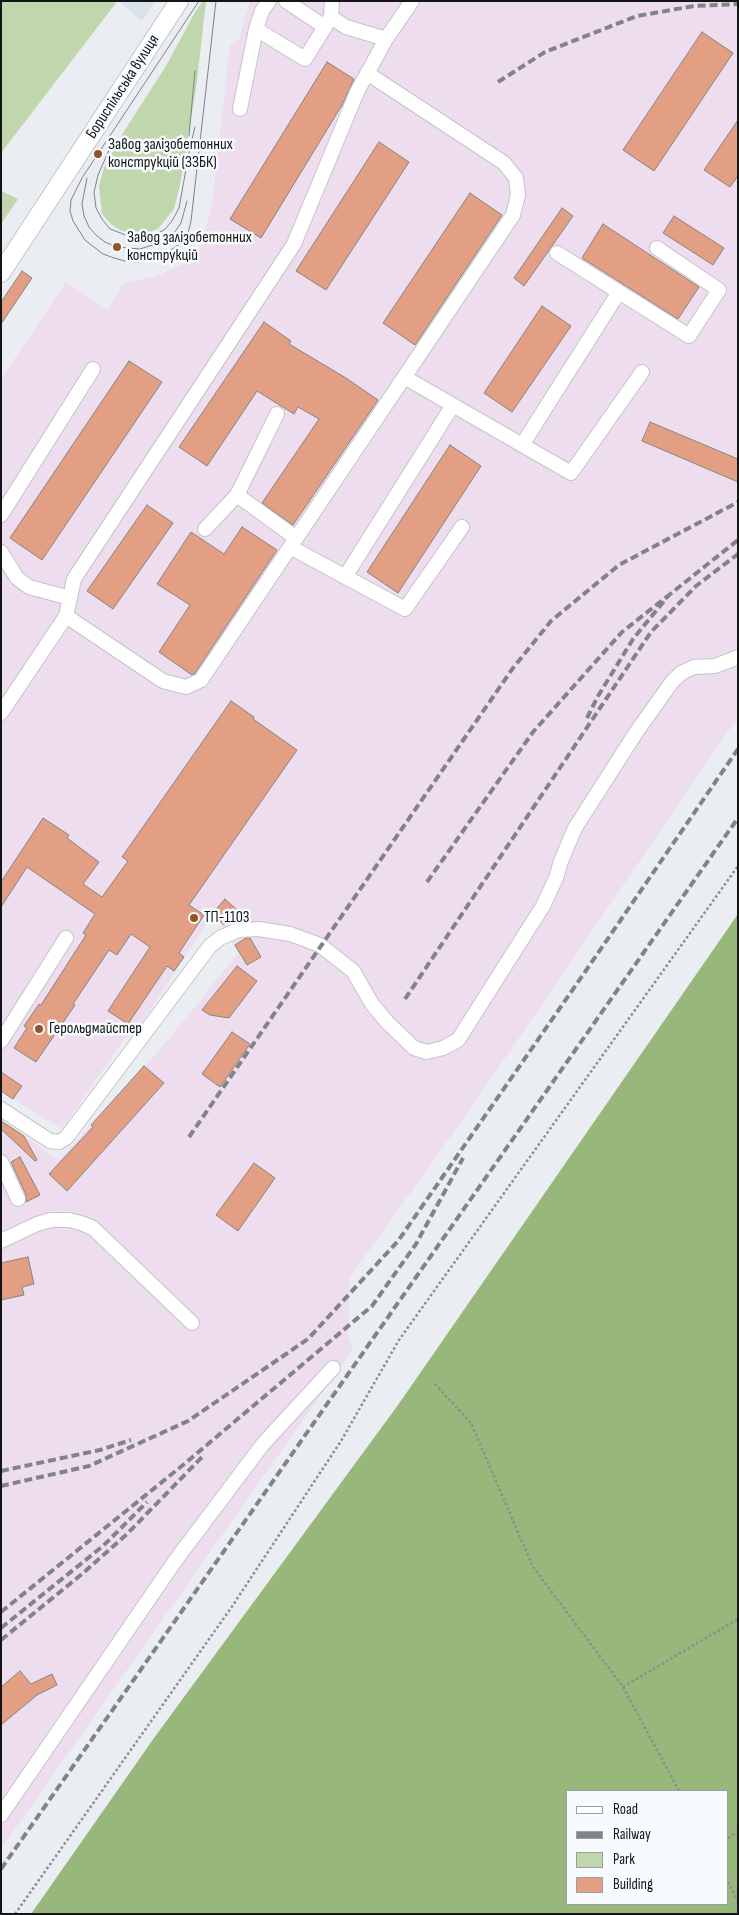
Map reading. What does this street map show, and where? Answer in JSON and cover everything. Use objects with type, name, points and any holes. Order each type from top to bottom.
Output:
[{"type":"main road","name":"Бориспільська вулиця","points":[[1,273],[179,1]]},
{"type":"lane","points":[[240,109],[256,30],[262,11],[269,1]]},
{"type":"lane","points":[[286,1],[328,22],[386,39]]},
{"type":"lane","points":[[256,30],[304,59],[328,22],[332,1]]},
{"type":"lane","points":[[1,713],[66,616],[74,580],[294,244],[357,92],[386,39],[412,1]]},
{"type":"lane","points":[[66,616],[163,681],[186,687],[201,680],[513,215],[518,196],[516,178],[504,163],[367,73]]},
{"type":"lane","points":[[557,253],[689,336],[719,290],[657,248]]},
{"type":"lane","points":[[522,444],[619,292]]},
{"type":"lane","points":[[1,515],[93,369]]},
{"type":"lane","points":[[404,377],[571,473],[642,372]]},
{"type":"lane","points":[[345,577],[453,405]]},
{"type":"lane","points":[[205,529],[237,495],[277,414]]},
{"type":"lane","points":[[237,495],[293,543],[345,577],[405,609],[462,527]]},
{"type":"lane","points":[[1,552],[17,578],[29,587],[70,598]]},
{"type":"lane","points":[[1,575],[17,578]]},
{"type":"lane","points":[[1,1109],[50,1141],[58,1142],[66,1138],[210,946],[220,938],[238,930],[259,929],[290,934],[320,945],[353,971],[372,1004],[387,1022],[414,1048],[427,1052],[443,1048],[458,1040],[547,900],[575,828],[637,731],[672,682],[681,672],[694,667],[715,666],[738,657]]},
{"type":"lane","points":[[1,1041],[66,938]]},
{"type":"lane","points":[[1,1162],[18,1199]]},
{"type":"lane","points":[[1,1241],[37,1224],[51,1220],[69,1220],[93,1228],[192,1323]]},
{"type":"lane","points":[[1,1815],[175,1561],[263,1444],[334,1368]]},
{"type":"path","points":[[15,1914],[231,1608],[341,1441],[399,1340],[738,866]]},
{"type":"path","points":[[435,1384],[471,1423],[532,1567],[623,1687],[678,1790]]},
{"type":"path","points":[[623,1687],[738,1619]]},
{"type":"path","points":[[729,1884],[738,1901]]},
{"type":"shaded area","points":[[118,1],[155,1],[142,21]]},
{"type":"shaded area","points":[[250,1],[738,1],[738,459],[650,422],[642,441],[738,482],[738,717],[471,1108],[350,1277],[348,1337],[353,1349],[1,1849],[1,1119],[59,1160],[168,1040],[238,953],[214,912],[136,1032],[125,1038],[62,1129],[1,1091],[1,379],[66,282],[107,310],[123,284],[156,276],[187,263],[202,244],[212,203],[230,46],[239,39]]},
{"type":"green space","points":[[1,1],[114,1],[116,3],[1,153]]},
{"type":"green space","points":[[206,1],[196,89],[180,185],[174,209],[158,229],[140,235],[120,230],[102,214],[99,186],[104,168],[123,133],[166,66],[195,12],[202,2]]},
{"type":"green space","points":[[1,191],[18,199],[1,224]]},
{"type":"green space","points":[[738,914],[738,1914],[31,1914],[154,1738],[398,1405]]},
{"type":"building","points":[[702,32],[733,53],[654,171],[623,150]]},
{"type":"building","points":[[327,62],[354,79],[342,105],[261,238],[230,219]]},
{"type":"building","points":[[738,120],[738,176],[730,187],[704,170]]},
{"type":"building","points":[[379,142],[409,162],[326,290],[296,271]]},
{"type":"building","points":[[470,193],[502,215],[415,345],[383,323]]},
{"type":"building","points":[[562,208],[573,216],[524,286],[514,278]]},
{"type":"building","points":[[674,216],[724,248],[713,265],[663,233]]},
{"type":"building","points":[[603,224],[699,287],[678,319],[582,258]]},
{"type":"building","points":[[22,271],[32,278],[1,324],[1,302]]},
{"type":"building","points":[[542,306],[571,326],[512,412],[484,393]]},
{"type":"building","points":[[264,322],[291,341],[289,344],[346,378],[378,400],[293,525],[262,503],[319,419],[298,407],[294,414],[257,391],[207,466],[179,447]]},
{"type":"building","points":[[129,361],[162,382],[42,560],[10,538]]},
{"type":"building","points":[[650,422],[738,459],[738,482],[642,441]]},
{"type":"building","points":[[450,445],[481,466],[398,593],[367,572]]},
{"type":"building","points":[[147,505],[173,523],[113,609],[87,591]]},
{"type":"building","points":[[242,527],[277,550],[192,675],[159,652],[190,605],[157,584],[191,532],[224,554]]},
{"type":"building","points":[[231,701],[297,750],[189,905],[204,915],[179,953],[184,957],[174,971],[167,966],[128,1024],[108,1011],[150,947],[131,934],[117,955],[109,950],[73,1004],[75,1005],[36,1062],[14,1048],[27,1028],[24,1026],[39,1004],[41,1005],[86,935],[83,933],[95,914],[27,867],[1,907],[1,882],[43,818],[69,835],[67,838],[99,862],[83,884],[102,897],[128,861],[122,857]]},
{"type":"building","points":[[225,899],[237,910],[224,925],[212,914]]},
{"type":"building","points":[[246,938],[250,938],[261,957],[247,965],[235,945]]},
{"type":"building","points":[[237,966],[257,981],[229,1018],[210,1015],[202,1010]]},
{"type":"building","points":[[232,1032],[250,1044],[220,1087],[202,1074]]},
{"type":"building","points":[[144,1066],[164,1083],[67,1191],[49,1174],[93,1127],[91,1125]]},
{"type":"building","points":[[1,1072],[22,1086],[13,1099],[1,1091]]},
{"type":"building","points":[[1,1121],[24,1136],[37,1160],[35,1161],[1,1129]]},
{"type":"building","points":[[20,1157],[40,1195],[26,1202],[26,1195],[11,1162]]},
{"type":"building","points":[[254,1163],[275,1178],[238,1231],[216,1215]]},
{"type":"building","points":[[28,1257],[34,1284],[22,1287],[24,1295],[1,1300],[1,1263]]},
{"type":"building","points":[[20,1671],[31,1684],[52,1674],[57,1685],[37,1695],[1,1725],[1,1687]]},
{"type":"tram line","points":[[199,1],[82,178],[71,200],[70,211],[73,221],[85,240],[103,254],[114,258],[138,262],[162,256],[181,243],[188,233],[191,221],[216,1]]},
{"type":"tram line","points":[[189,136],[195,71]]},
{"type":"tram line","points":[[110,148],[98,175],[94,192],[96,208],[110,229],[131,237],[142,238],[164,230],[172,221],[179,208],[195,127]]},
{"type":"tram line","points":[[87,178],[82,204],[84,216],[89,227],[97,236],[117,247],[140,249],[165,241],[181,223],[187,201]]},
{"type":"railway","points":[[498,82],[545,52],[637,16],[694,6],[738,4]]},
{"type":"railway","points":[[189,1137],[513,668],[551,621],[619,565],[738,502]]},
{"type":"railway","points":[[587,718],[598,696],[633,639],[669,595],[738,540]]},
{"type":"railway","points":[[405,999],[651,632],[696,586],[738,554]]},
{"type":"railway","points":[[427,882],[533,732],[622,632],[669,595]]},
{"type":"railway","points":[[1,1486],[89,1466],[188,1421],[308,1339],[398,1241],[738,749]]},
{"type":"railway","points":[[1,1869],[738,818]]},
{"type":"railway","points":[[1,1612],[183,1465],[372,1306],[416,1244],[463,1158]]},
{"type":"railway","points":[[1,1471],[100,1450],[131,1440]]},
{"type":"railway","points":[[1,1640],[82,1574],[127,1534],[204,1455]]},
{"type":"railway","points":[[1,1628],[103,1546],[147,1502]]},
{"type":"place","name":"Завод залізобетонних конструкцій (ЗЗБК)","points":[[98,154]]},
{"type":"place","name":"Завод залізобетонних конструкцій","points":[[117,247]]},
{"type":"place","name":"ТП-1103","points":[[194,918]]},
{"type":"place","name":"Герольдмайстер","points":[[39,1029]]}]
